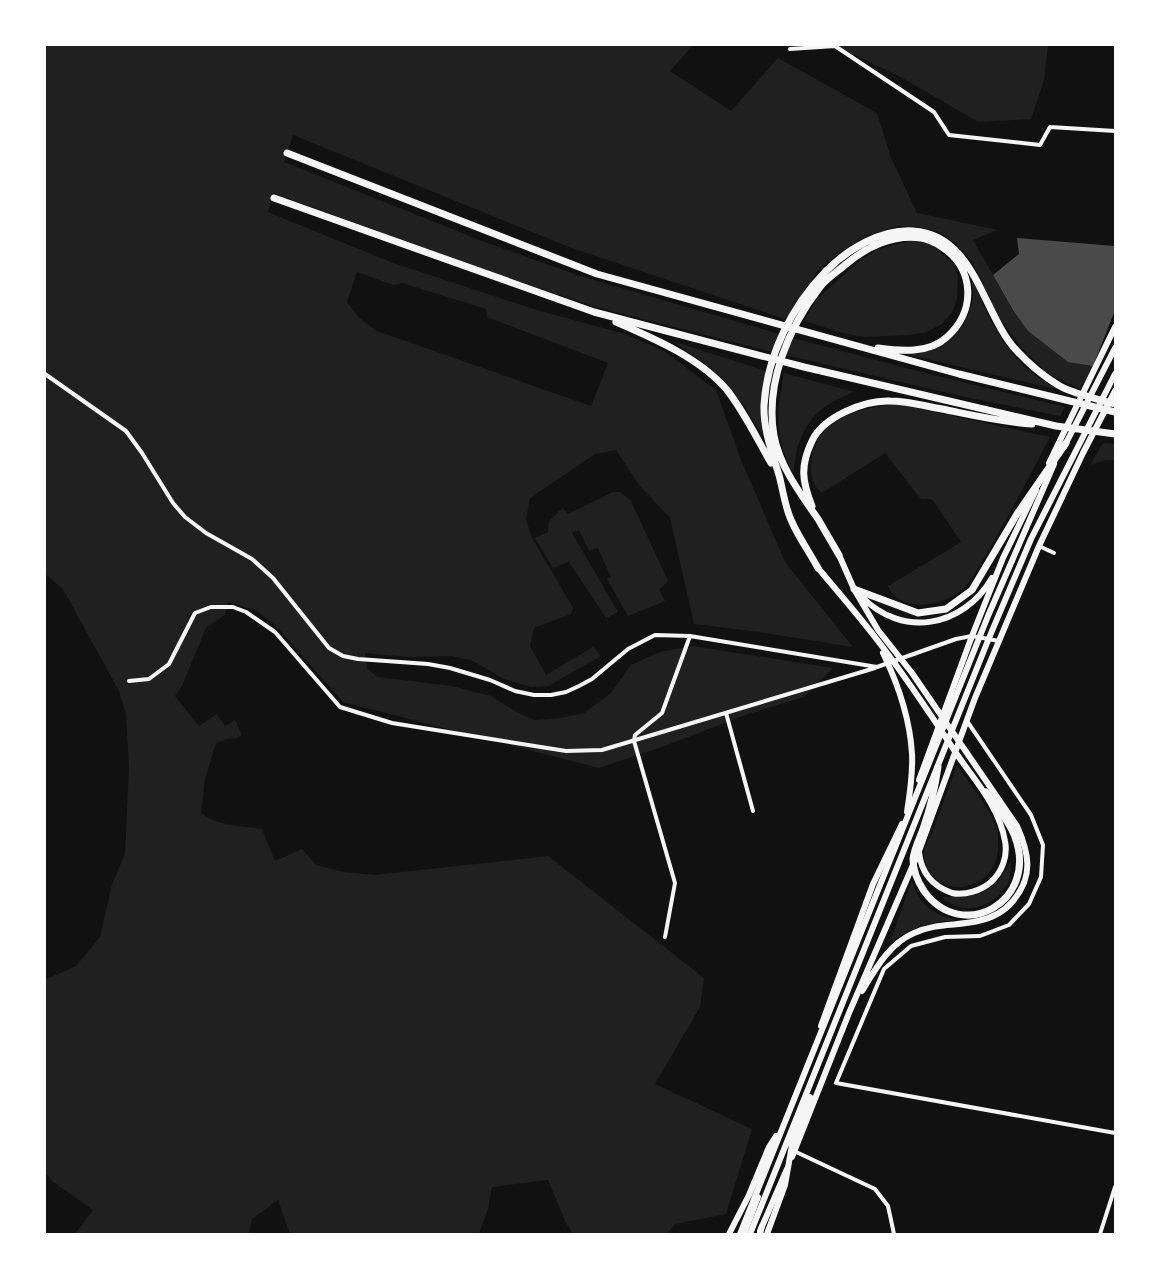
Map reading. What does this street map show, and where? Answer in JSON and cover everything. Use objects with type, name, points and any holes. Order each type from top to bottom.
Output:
[{"type":"highway","points":[[287,153],[597,274],[852,345],[1115,412]]},
{"type":"highway","points":[[274,198],[594,312],[652,338],[706,370],[726,389],[741,410],[778,474]]},
{"type":"highway","points":[[818,568],[792,522],[768,437],[764,406],[769,372],[779,342],[800,302],[822,275],[848,252],[863,243],[895,232],[912,231],[929,233],[942,239],[953,247],[971,272],[1006,337],[1029,363],[1059,386],[1115,404]]},
{"type":"highway","points":[[840,555],[799,492],[781,460],[774,435],[772,421],[773,394],[785,345],[806,306],[821,286],[860,253],[882,242],[901,238],[921,238],[934,242],[956,259],[965,272],[968,290],[966,306],[959,324],[946,339],[927,347],[912,350],[852,345]]},
{"type":"highway","points":[[594,312],[747,353],[1056,426]]},
{"type":"highway","points":[[818,520],[803,479],[804,463],[808,450],[814,436],[824,426],[835,417],[859,406],[887,400],[908,402],[1004,422],[1056,426],[1115,434]]},
{"type":"highway","points":[[854,589],[918,613],[946,609],[972,590],[1017,514],[1066,443]]},
{"type":"highway","points":[[938,767],[934,794],[913,859],[918,882],[934,903],[942,909],[963,915],[985,912],[997,906],[1014,889],[1018,878],[1019,852],[1015,837],[1003,815],[986,792]]},
{"type":"main road","points":[[854,589],[872,607],[882,613],[916,624],[947,619],[973,603],[988,585],[1003,558],[1115,327]]},
{"type":"main road","points":[[742,1234],[988,616],[1050,473],[1115,348]]},
{"type":"main road","points":[[750,1234],[1030,538],[1115,374]]},
{"type":"main road","points":[[759,1234],[848,1013],[919,851],[967,721],[1039,546],[1115,391]]},
{"type":"main road","points":[[840,555],[854,589],[878,630],[894,648],[1017,826],[1024,843],[1027,859],[1026,882],[1004,911],[994,916],[967,923],[929,927],[898,942],[889,950],[873,972],[848,1013]]},
{"type":"main road","points":[[742,1234],[781,1138],[829,1001],[873,884],[907,812],[1003,558]]},
{"type":"main road","points":[[818,568],[878,640],[965,766],[986,792],[997,816],[1005,841],[1006,854],[996,878],[987,885],[967,893],[954,893],[933,882],[926,875],[920,864],[919,851]]},
{"type":"main road","points":[[878,640],[894,676],[910,734],[912,756],[907,812]]},
{"type":"main road","points":[[767,1234],[784,1184],[792,1145],[811,1093],[814,1076]]},
{"type":"main road","points":[[729,1234],[749,1195],[769,1147],[785,1122]]},
{"type":"street","points":[[790,49],[835,46],[934,112],[949,135],[1040,145],[1050,127],[1115,131]]},
{"type":"street","points":[[45,374],[126,431],[142,453],[172,503],[185,517],[206,533],[252,559],[273,578],[329,648],[343,656],[358,659],[428,664],[450,668],[490,680],[514,691],[534,695],[551,695],[566,692],[592,679],[628,649],[655,636],[690,636],[877,667]]},
{"type":"street","points":[[1039,546],[1054,553]]},
{"type":"street","points":[[129,681],[148,678],[169,664],[195,613],[211,607],[232,607],[246,612],[275,632],[340,707],[392,723],[566,751],[602,750],[877,667],[956,640],[972,636],[999,641]]},
{"type":"street","points":[[665,937],[675,883],[634,741],[636,735],[662,713],[690,636]]},
{"type":"street","points":[[726,713],[753,812]]},
{"type":"street","points":[[967,721],[1031,815],[1042,844],[1041,877],[1029,904],[1009,925],[980,936],[946,937],[912,946],[884,969],[836,1083],[1115,1133]]},
{"type":"street","points":[[794,1151],[875,1189],[888,1206],[894,1234]]},
{"type":"street","points":[[1100,1234],[1115,1187]]},
{"type":"shaded area","points":[[45,45],[693,45],[670,71],[731,111],[778,58],[877,113],[891,158],[917,213],[998,230],[973,240],[1013,310],[1028,331],[1093,366],[1080,389],[1045,371],[1019,345],[997,314],[971,260],[955,243],[940,232],[920,227],[897,226],[866,236],[839,253],[818,271],[785,319],[569,247],[293,135],[284,162],[482,241],[580,276],[793,338],[1065,407],[1060,416],[965,397],[764,350],[596,307],[493,273],[273,193],[268,212],[393,263],[540,311],[625,334],[664,351],[716,390],[741,460],[785,562],[853,647],[694,624],[670,518],[639,485],[616,450],[595,454],[530,498],[526,520],[533,540],[573,608],[571,614],[534,628],[530,646],[546,675],[593,647],[601,656],[548,686],[531,687],[504,679],[473,661],[452,656],[408,657],[365,653],[367,669],[378,677],[452,686],[491,696],[518,713],[535,720],[562,718],[584,713],[610,694],[631,665],[660,652],[693,646],[833,668],[804,697],[745,715],[662,747],[599,768],[343,702],[276,626],[256,610],[228,602],[225,615],[206,628],[182,686],[175,696],[199,726],[217,714],[225,726],[235,720],[242,735],[216,743],[205,779],[201,813],[214,821],[262,829],[275,861],[302,849],[316,865],[343,872],[375,875],[548,856],[704,978],[700,1007],[655,1084],[752,1129],[726,1214],[675,1224],[667,1234],[573,1234],[565,1221],[548,1180],[492,1187],[488,1209],[479,1234],[290,1234],[278,1200],[252,1219],[249,1234],[75,1234],[93,1210],[52,1181],[45,1172],[45,980],[76,966],[100,937],[112,884],[125,854],[129,766],[126,714],[119,691],[63,589],[45,574]],"holes":[[[357,272],[393,285],[402,283],[486,309],[487,317],[608,363],[591,406],[377,331],[359,318],[347,302]]]},
{"type":"shaded area","points":[[833,45],[1048,45],[1044,80],[1031,119],[978,122],[901,77]]},
{"type":"shaded area","points":[[912,240],[931,244],[955,265],[958,278],[957,298],[953,311],[942,324],[926,332],[910,335],[863,337],[804,321],[816,300],[861,259],[879,249]]},
{"type":"shaded area","points":[[972,278],[992,322],[1011,352],[1027,369],[1056,389],[909,355],[929,351],[945,343],[959,330],[973,301]]},
{"type":"shaded area","points":[[672,341],[766,371],[761,404],[763,437],[745,408],[724,381],[704,363]]},
{"type":"shaded area","points":[[784,373],[854,392],[829,404],[818,412],[806,427],[798,445],[794,474],[783,448],[778,424]]},
{"type":"shaded area","points":[[897,404],[1050,437],[1007,518],[970,581],[955,595],[935,603],[921,605],[901,601],[892,594],[888,586],[961,542],[932,499],[921,499],[885,453],[822,493],[814,483],[811,475],[811,462],[815,447],[821,435],[831,425],[855,412]]},
{"type":"shaded area","points":[[1103,443],[1115,444],[1115,460],[1106,460],[1090,465]]},
{"type":"shaded area","points":[[613,492],[620,492],[631,501],[668,581],[659,590],[665,601],[628,616],[607,579],[611,577],[598,548],[589,551],[579,530],[572,533],[618,612],[606,618],[569,562],[553,568],[535,538],[548,532],[550,521],[563,508],[568,514]]},
{"type":"shaded area","points":[[957,765],[989,811],[998,831],[998,849],[994,865],[985,877],[974,884],[960,887],[947,885],[936,879],[927,869],[924,854]]},
{"type":"shaded area","points":[[1011,861],[1010,876],[1006,886],[990,902],[976,907],[962,908],[953,905],[941,897],[975,895],[983,892],[998,881]]},
{"type":"shaded area","points":[[912,880],[919,896],[928,907],[933,911],[956,920],[922,926],[898,937],[890,943]]},
{"type":"building","points":[[1017,238],[1115,246],[1115,310],[1093,366],[1068,362],[1028,331],[1013,310],[993,275],[1019,254]]}]
